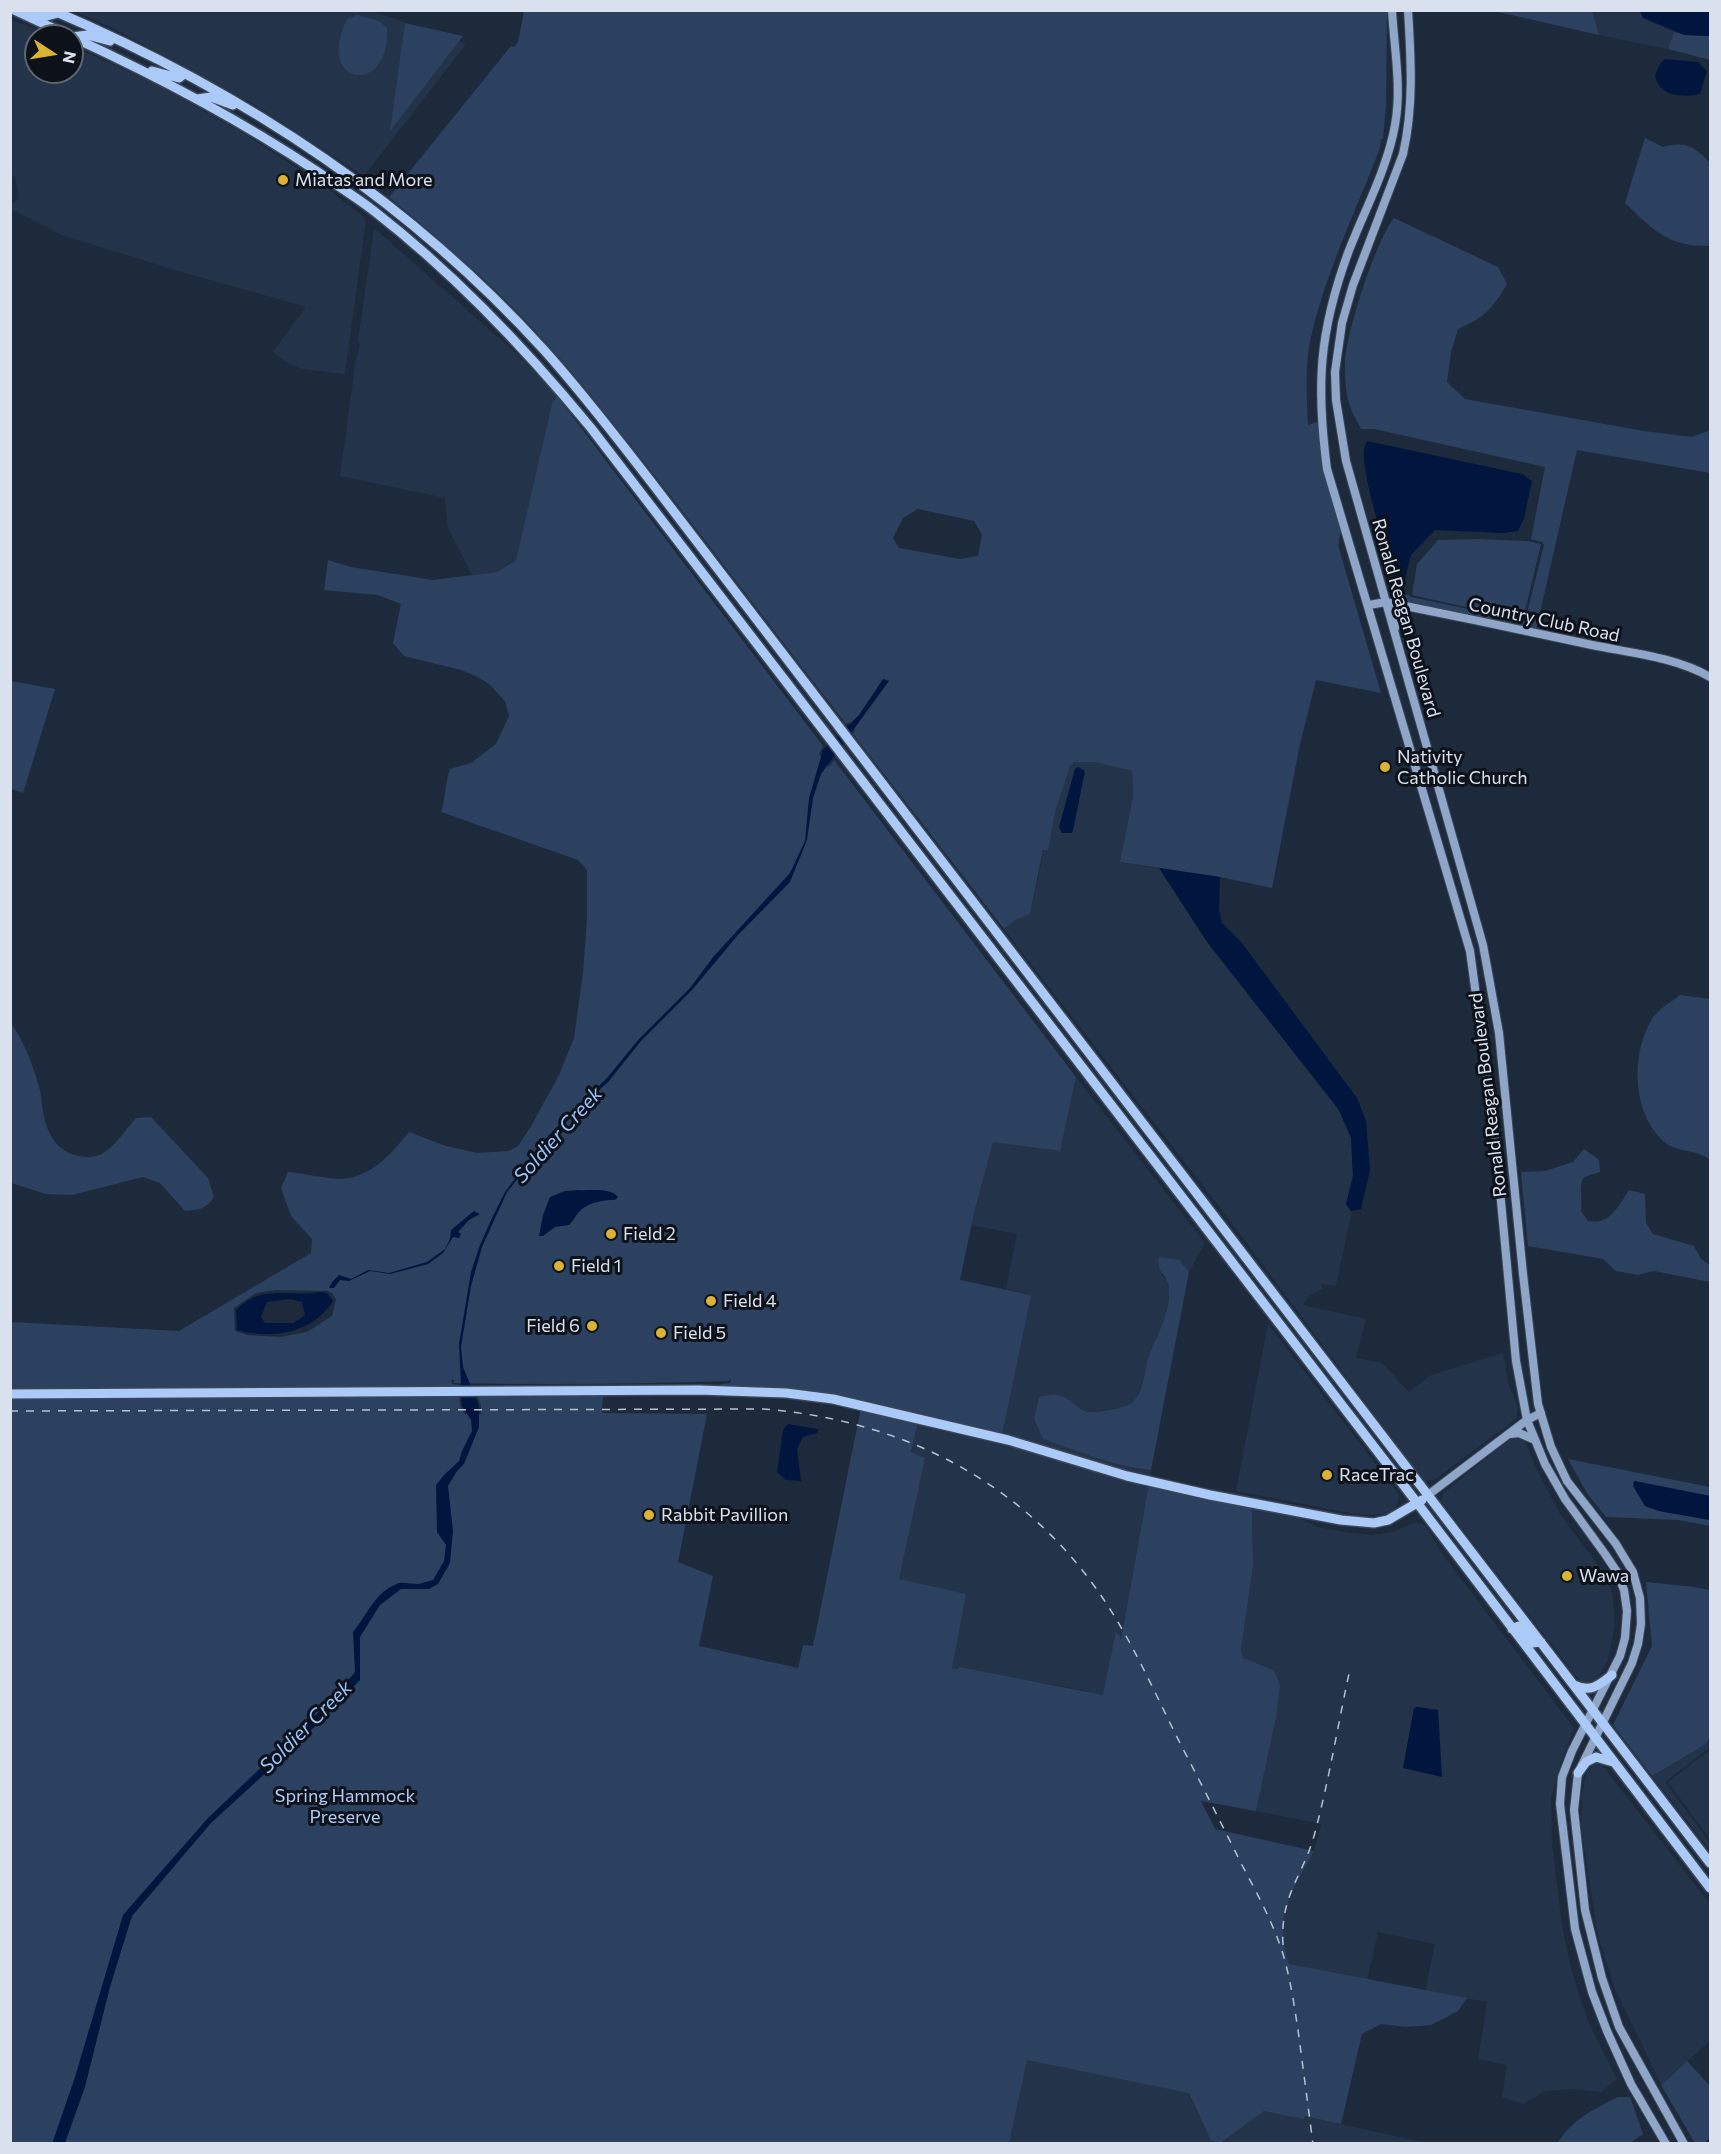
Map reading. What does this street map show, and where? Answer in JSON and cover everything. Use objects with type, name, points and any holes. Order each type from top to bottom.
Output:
[{"type":"main road","points":[[14,10],[44,24]]},
{"type":"main road","points":[[26,10],[47,16],[55,12],[130,46],[252,112],[320,154],[375,194],[427,237],[517,321],[601,417],[1710,1863]]},
{"type":"main road","name":"Ronald Reagan Boulevard","points":[[1392,10],[1398,103],[1396,122],[1383,168],[1334,296],[1324,336],[1320,375],[1321,419],[1327,469],[1470,951],[1494,1127],[1516,1361],[1527,1420],[1545,1464],[1566,1502],[1608,1559],[1624,1590],[1627,1611],[1625,1638],[1620,1656],[1585,1724],[1562,1778],[1560,1803],[1575,1929],[1592,1992],[1631,2084],[1666,2144]]},
{"type":"main road","name":"Ronald Reagan Boulevard","points":[[1407,10],[1412,86],[1408,135],[1353,285],[1342,323],[1335,375],[1337,419],[1346,461],[1483,945],[1499,1033],[1525,1298],[1541,1413],[1551,1448],[1567,1481],[1633,1572],[1640,1598],[1641,1624],[1638,1644],[1632,1663],[1578,1773],[1574,1810],[1585,1910],[1597,1963],[1619,2026],[1684,2144]]},
{"type":"main road","points":[[84,35],[130,46]]},
{"type":"main road","points":[[84,43],[197,99],[288,153],[373,210],[475,299],[536,363],[591,428],[1418,1504],[1710,1888]]},
{"type":"main road","points":[[130,64],[176,77],[182,77],[184,74]]},
{"type":"main road","points":[[197,99],[211,97],[252,112]]},
{"type":"main road","points":[[475,299],[498,303]]},
{"type":"main road","points":[[494,319],[506,317],[517,321]]},
{"type":"main road","points":[[1320,375],[1335,375]]},
{"type":"main road","name":"Country Club Road","points":[[1369,605],[1386,602],[1662,660],[1685,665],[1710,677]]},
{"type":"main road","points":[[1394,633],[1396,619],[1409,607]]},
{"type":"main road","points":[[792,690],[804,698],[818,699]]},
{"type":"main road","points":[[818,699],[816,705],[820,726]]},
{"type":"main road","points":[[1435,832],[1450,828]]},
{"type":"main road","points":[[1183,1199],[1195,1190]]},
{"type":"main road","points":[[1304,1357],[1316,1358],[1340,1387],[1344,1386]]},
{"type":"main road","points":[[10,1394],[699,1390],[805,1395],[861,1405],[1008,1440],[1127,1476],[1210,1495],[1341,1520],[1374,1523],[1388,1520],[1418,1504],[1527,1420],[1541,1413]]},
{"type":"main road","points":[[1509,1434],[1519,1433],[1535,1440]]},
{"type":"main road","points":[[1566,1502],[1572,1499],[1578,1502],[1603,1528]]},
{"type":"main road","points":[[1512,1629],[1519,1626],[1532,1643],[1541,1642]]},
{"type":"main road","points":[[1573,1684],[1585,1689],[1596,1688],[1612,1675]]},
{"type":"main road","points":[[1578,1773],[1586,1762],[1596,1757],[1616,1764]]},
{"type":"main road","points":[[1567,1871],[1575,1873],[1578,1877],[1585,1910]]},
{"type":"shaded area","points":[[73,11],[372,11],[466,44],[364,176],[255,105],[113,28]]},
{"type":"shaded area","points":[[1592,11],[1640,11],[1643,18],[1674,32],[1668,49],[1599,35]]},
{"type":"shaded area","points":[[10,19],[24,25],[24,84],[84,84],[84,51],[154,83],[243,133],[325,187],[366,220],[345,374],[302,369],[289,364],[273,352],[306,307],[64,236],[11,209],[11,205],[19,198],[15,177],[11,174]]},
{"type":"shaded area","points":[[374,228],[517,354],[556,395],[520,556],[497,572],[472,575],[448,528],[445,498],[340,476],[360,344],[358,341]]},
{"type":"shaded area","points":[[1074,762],[1095,762],[1132,771],[1133,796],[1120,862],[1160,869],[1207,942],[1339,1110],[1351,1138],[1353,1176],[1346,1204],[1352,1210],[1336,1286],[1322,1284],[1322,1289],[1309,1296],[1303,1305],[1366,1319],[1356,1358],[1382,1363],[1409,1392],[1431,1375],[1503,1353],[1509,1386],[1518,1407],[1516,1419],[1434,1480],[1425,1481],[1228,1218],[1004,929],[1032,906],[1044,850],[1048,851],[1052,820],[1070,765]]},
{"type":"shaded area","points":[[1076,1077],[1205,1243],[1189,1272],[1179,1260],[1161,1275],[1168,1281],[1170,1288],[1166,1314],[1149,1356],[1135,1401],[1127,1407],[1091,1412],[1080,1410],[1070,1401],[1057,1395],[1039,1397],[1034,1419],[1043,1439],[1091,1455],[1151,1470],[1150,1479],[1002,1435],[1029,1294],[1006,1289],[1017,1234],[971,1225],[993,1141],[1057,1151]]},
{"type":"shaded area","points":[[1268,1324],[1398,1493],[1399,1499],[1395,1510],[1387,1514],[1360,1515],[1236,1491]]},
{"type":"shaded area","points":[[918,1421],[1004,1441],[1149,1484],[1110,1697],[1072,1688],[948,1667],[885,1576]]},
{"type":"shaded area","points":[[1513,1436],[1523,1437],[1560,1514],[1604,1573],[1612,1593],[1615,1625],[1608,1660],[1598,1677],[1588,1686],[1583,1685],[1441,1501],[1444,1493]]},
{"type":"shaded area","points":[[1252,1508],[1297,1517],[1318,1527],[1351,1533],[1372,1535],[1392,1532],[1416,1522],[1426,1526],[1440,1551],[1574,1728],[1551,1798],[1552,1844],[1562,1926],[1572,1972],[1588,2021],[1617,2079],[1601,2092],[1571,2089],[1545,2091],[1523,2104],[1502,2097],[1507,2065],[1478,2059],[1487,2002],[1425,1991],[1435,1944],[1378,1932],[1367,1980],[1289,1964],[1282,1944],[1287,1902],[1314,1851],[1321,1824],[1256,1811],[1276,1718],[1274,1670],[1243,1658],[1241,1650],[1253,1566]],"holes":[[[1414,1708],[1439,1723],[1440,1749],[1404,1769]]]},
{"type":"shaded area","points":[[1710,1736],[1710,1747],[1665,1782],[1710,1843],[1710,1850],[1652,1776],[1706,1744]]},
{"type":"shaded area","points":[[1710,1750],[1710,1839],[1668,1782]]},
{"type":"shaded area","points":[[1598,1760],[1710,1904],[1710,2041],[1661,2084],[1615,1989],[1598,1936],[1581,1827],[1582,1796],[1586,1773]]},
{"type":"shaded area","points":[[1028,2056],[1188,2092],[1211,2141],[1216,2143],[1009,2144],[1017,2085]]},
{"type":"shaded area","points":[[1267,2108],[1341,2124],[1427,2143],[1221,2144]]},
{"type":"green space","points":[[524,11],[1387,11],[1386,105],[1383,139],[1381,139],[1380,148],[1322,296],[1309,347],[1307,376],[1308,425],[1317,422],[1343,518],[1338,545],[1381,693],[1316,680],[1300,744],[1272,888],[1220,877],[1120,862],[1133,796],[1132,771],[1095,762],[1074,762],[1070,766],[1055,812],[1048,851],[1043,850],[1030,914],[1015,920],[1004,929],[853,734],[855,730],[849,722],[846,724],[575,376],[492,287],[389,197],[511,46],[514,47],[518,42]],"holes":[[[918,509],[974,521],[982,535],[978,556],[960,559],[899,548],[893,538],[903,518]]]},
{"type":"green space","points":[[1494,11],[1592,11],[1599,35]]},
{"type":"green space","points":[[357,15],[379,21],[387,28],[385,50],[378,65],[367,73],[356,75],[346,70],[340,59],[339,42],[347,19]]},
{"type":"green space","points":[[405,23],[463,36],[390,131]]},
{"type":"green space","points":[[1674,32],[1710,36],[1710,60],[1668,49]]},
{"type":"green space","points":[[1645,138],[1663,147],[1689,146],[1710,163],[1710,246],[1683,244],[1662,235],[1625,203]]},
{"type":"green space","points":[[1394,218],[1498,267],[1507,284],[1487,311],[1475,321],[1458,329],[1451,352],[1447,382],[1465,399],[1644,431],[1692,437],[1710,430],[1710,473],[1577,450],[1536,630],[1397,602],[1400,595],[1409,595],[1525,621],[1544,545],[1542,542],[1531,539],[1545,467],[1374,429],[1361,429],[1347,395],[1345,366],[1347,348],[1356,309],[1371,266]]},
{"type":"green space","points":[[556,395],[823,746],[819,754],[829,767],[834,760],[1076,1077],[1060,1151],[993,1142],[974,1213],[960,1280],[1031,1295],[1002,1435],[862,1403],[725,1388],[721,1384],[730,1383],[731,1379],[694,1382],[557,1384],[454,1383],[454,1380],[451,1380],[452,1384],[459,1385],[459,1389],[11,1391],[10,1322],[179,1331],[311,1253],[312,1239],[291,1216],[281,1188],[288,1172],[328,1178],[351,1178],[379,1163],[409,1132],[446,1146],[477,1153],[509,1151],[518,1146],[530,1128],[559,1075],[574,1038],[583,973],[587,918],[587,870],[578,860],[441,812],[450,769],[471,763],[496,744],[509,716],[505,701],[489,684],[478,677],[461,670],[404,656],[393,643],[401,604],[378,595],[324,590],[328,560],[351,567],[433,580],[497,572],[516,560],[553,400],[555,401]],"holes":[[[276,1290],[328,1291],[336,1299],[332,1316],[307,1332],[281,1337],[247,1335],[235,1331],[234,1308],[256,1293]]]},
{"type":"green space","points":[[1438,540],[1527,541],[1541,544],[1523,620],[1412,595],[1417,564]]},
{"type":"green space","points":[[11,681],[55,689],[23,793],[11,789]]},
{"type":"green space","points":[[1680,995],[1710,999],[1710,1160],[1705,1156],[1673,1147],[1661,1139],[1651,1127],[1644,1113],[1640,1097],[1638,1064],[1645,1033],[1657,1012]]},
{"type":"green space","points":[[11,1024],[32,1065],[40,1091],[45,1122],[57,1145],[77,1156],[99,1155],[113,1146],[136,1118],[151,1117],[208,1178],[214,1197],[211,1201],[202,1208],[185,1211],[160,1183],[143,1177],[72,1195],[46,1194],[11,1183]]},
{"type":"green space","points":[[1584,1149],[1599,1160],[1600,1172],[1584,1177],[1582,1181],[1581,1211],[1588,1221],[1596,1222],[1608,1217],[1629,1190],[1645,1194],[1646,1223],[1653,1234],[1694,1246],[1701,1259],[1710,1265],[1710,1282],[1654,1271],[1638,1275],[1616,1271],[1603,1259],[1528,1246],[1521,1172],[1545,1171],[1573,1162]]},
{"type":"green space","points":[[1159,1257],[1179,1260],[1189,1272],[1151,1470],[1110,1462],[1043,1439],[1034,1419],[1039,1397],[1062,1396],[1088,1412],[1126,1406],[1136,1398],[1141,1388],[1148,1359],[1162,1326],[1169,1299],[1168,1284],[1160,1270]]},
{"type":"green space","name":"Spring Hammock Preserve","points":[[459,1394],[460,1406],[465,1414],[481,1414],[477,1394],[603,1394],[602,1413],[707,1414],[678,1562],[713,1576],[699,1646],[798,1668],[803,1645],[813,1646],[861,1408],[918,1422],[911,1452],[925,1458],[899,1579],[966,1594],[952,1668],[958,1669],[959,1667],[1103,1695],[1116,1631],[1121,1639],[1149,1484],[1252,1508],[1253,1566],[1241,1650],[1243,1658],[1274,1670],[1280,1686],[1276,1718],[1256,1811],[1201,1801],[1215,1829],[1314,1851],[1292,1892],[1284,1918],[1283,1932],[1289,1964],[1467,1998],[1458,2011],[1431,2025],[1407,2027],[1381,2024],[1362,2034],[1341,2124],[1264,2111],[1221,2143],[1211,2141],[1189,2093],[1027,2060],[1009,2143],[11,2143],[10,1396]]},
{"type":"green space","points":[[1568,1459],[1710,1487],[1710,1496],[1635,1481],[1645,1506],[1659,1511],[1710,1520],[1710,1526],[1678,1520],[1606,1517],[1587,1493]]},
{"type":"green space","points":[[1646,1582],[1710,1590],[1710,1736],[1706,1744],[1652,1776],[1613,1725],[1652,1646]]},
{"type":"green space","points":[[1687,2061],[1710,2086],[1710,2137],[1705,2143],[1695,2143],[1661,2085]]},
{"type":"green space","points":[[1618,2097],[1630,2097],[1643,2134],[1630,2143],[1557,2144],[1576,2122]]},
{"type":"water","points":[[1640,11],[1710,11],[1710,36],[1685,35],[1643,18]]},
{"type":"water","points":[[1665,59],[1698,62],[1707,71],[1700,94],[1686,96],[1672,94],[1661,87],[1655,75]]},
{"type":"water","points":[[1367,441],[1522,474],[1532,481],[1524,518],[1518,531],[1503,533],[1435,530],[1411,555],[1402,591],[1384,543],[1367,479],[1364,449]]},
{"type":"water","name":"Soldier Creek","points":[[883,679],[889,681],[821,774],[813,798],[807,840],[790,882],[738,935],[692,990],[641,1041],[609,1081],[548,1141],[507,1192],[482,1247],[471,1286],[461,1347],[463,1367],[479,1406],[479,1427],[464,1464],[448,1486],[453,1531],[450,1563],[438,1584],[429,1589],[401,1589],[380,1605],[360,1637],[360,1680],[317,1725],[211,1823],[132,1916],[110,1987],[85,2087],[65,2143],[52,2144],[75,2077],[123,1915],[208,1818],[334,1697],[355,1672],[353,1632],[378,1597],[399,1583],[419,1584],[433,1580],[444,1561],[446,1545],[437,1532],[436,1485],[459,1461],[472,1431],[471,1420],[462,1406],[459,1344],[471,1272],[480,1245],[505,1192],[544,1140],[607,1078],[639,1039],[690,988],[714,956],[790,873],[805,841],[809,798],[823,750],[859,715]]},
{"type":"water","points":[[1078,767],[1085,771],[1074,826],[1072,833],[1062,833],[1059,827],[1075,769]]},
{"type":"water","points":[[1159,868],[1220,877],[1219,911],[1222,923],[1242,943],[1357,1098],[1366,1121],[1370,1170],[1361,1209],[1351,1211],[1346,1204],[1353,1176],[1351,1138],[1339,1110],[1207,942]]},
{"type":"water","points":[[565,1191],[605,1191],[618,1197],[615,1200],[591,1204],[582,1209],[569,1225],[555,1227],[543,1236],[539,1236],[543,1215],[550,1197]]},
{"type":"water","points":[[474,1211],[480,1214],[469,1220],[458,1232],[461,1234],[459,1238],[453,1237],[443,1253],[428,1264],[390,1274],[370,1271],[349,1281],[340,1280],[334,1288],[329,1288],[339,1275],[351,1279],[368,1270],[389,1273],[427,1262],[445,1249],[451,1230]]},
{"type":"water","points":[[327,1293],[333,1301],[325,1312],[303,1327],[277,1334],[237,1330],[236,1310],[246,1302],[265,1294]],"holes":[[[290,1299],[302,1302],[305,1315],[294,1323],[265,1323],[261,1317],[267,1302]]]},
{"type":"water","points":[[788,1424],[818,1429],[817,1433],[803,1437],[797,1449],[801,1481],[786,1480],[777,1472],[783,1430]]},
{"type":"water","points":[[1634,1481],[1710,1496],[1710,1520],[1659,1511],[1645,1506],[1633,1486]]},
{"type":"water","points":[[1414,1708],[1438,1710],[1442,1777],[1403,1768]]},
{"type":"railway","points":[[10,1411],[763,1409],[812,1415],[859,1426],[905,1441],[949,1460],[990,1485],[1028,1514],[1063,1548],[1108,1605],[1130,1644],[1259,1897],[1278,1940],[1293,2000],[1313,2144]]},
{"type":"railway","points":[[1283,1945],[1283,1928],[1288,1900],[1314,1836],[1350,1669]]},
{"type":"place","name":"Miatas and More","points":[[283,180]]},
{"type":"place","name":"Nativity Catholic Church","points":[[1385,767]]},
{"type":"place","name":"Field 2","points":[[611,1234]]},
{"type":"place","name":"Field 1","points":[[559,1266]]},
{"type":"place","name":"Field 4","points":[[711,1301]]},
{"type":"place","name":"Field 6","points":[[592,1326]]},
{"type":"place","name":"Field 5","points":[[661,1333]]},
{"type":"place","name":"RaceTrac","points":[[1327,1475]]},
{"type":"place","name":"Rabbit Pavillion","points":[[649,1515]]},
{"type":"place","name":"Wawa","points":[[1567,1576]]}]
